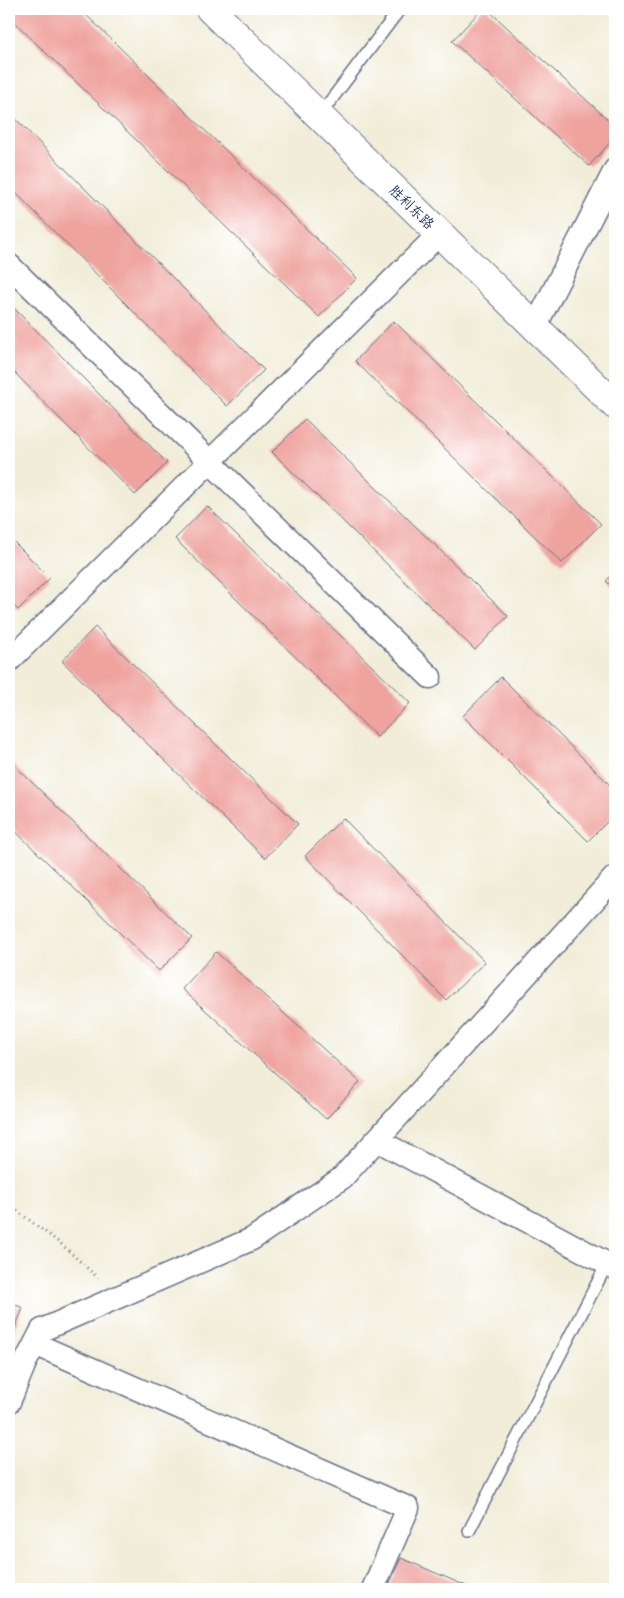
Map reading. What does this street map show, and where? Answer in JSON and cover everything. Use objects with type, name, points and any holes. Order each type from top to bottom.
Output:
[{"type":"main road","name":"胜利东路","points":[[210,9],[615,404]]},
{"type":"street","points":[[535,327],[615,170]]},
{"type":"street","points":[[9,661],[440,234]]},
{"type":"street","points":[[9,265],[430,677]]},
{"type":"street","points":[[9,1402],[42,1330],[252,1239],[342,1178],[615,877]]},
{"type":"street","points":[[377,1140],[611,1266]]},
{"type":"street","points":[[35,1344],[408,1508],[373,1589]]},
{"type":"lane","points":[[319,116],[400,9]]},
{"type":"lane","points":[[469,1531],[611,1266]]},
{"type":"path","points":[[9,1205],[60,1243],[119,1297]]},
{"type":"building","points":[[9,9],[80,9],[357,278],[319,317],[9,17]]},
{"type":"building","points":[[482,9],[487,9],[615,126],[615,137],[589,166],[452,41]]},
{"type":"building","points":[[9,112],[264,370],[227,406],[9,186]]},
{"type":"building","points":[[9,303],[167,463],[135,495],[9,367]]},
{"type":"building","points":[[394,321],[601,524],[562,563],[355,361]]},
{"type":"building","points":[[305,419],[508,616],[475,650],[272,452]]},
{"type":"building","points":[[207,506],[410,703],[377,737],[175,539]]},
{"type":"building","points":[[9,537],[50,578],[18,610],[9,601]]},
{"type":"building","points":[[615,571],[615,589],[606,581]]},
{"type":"building","points":[[95,627],[298,824],[265,858],[62,661]]},
{"type":"building","points":[[501,677],[615,790],[615,814],[588,841],[463,716]]},
{"type":"building","points":[[9,760],[192,938],[159,971],[9,825]]},
{"type":"building","points":[[343,818],[485,962],[446,1000],[305,856]]},
{"type":"building","points":[[216,952],[360,1082],[326,1119],[182,989]]},
{"type":"building","points":[[9,1302],[23,1308],[9,1343]]},
{"type":"building","points":[[401,1558],[473,1589],[393,1589],[388,1587]]}]
